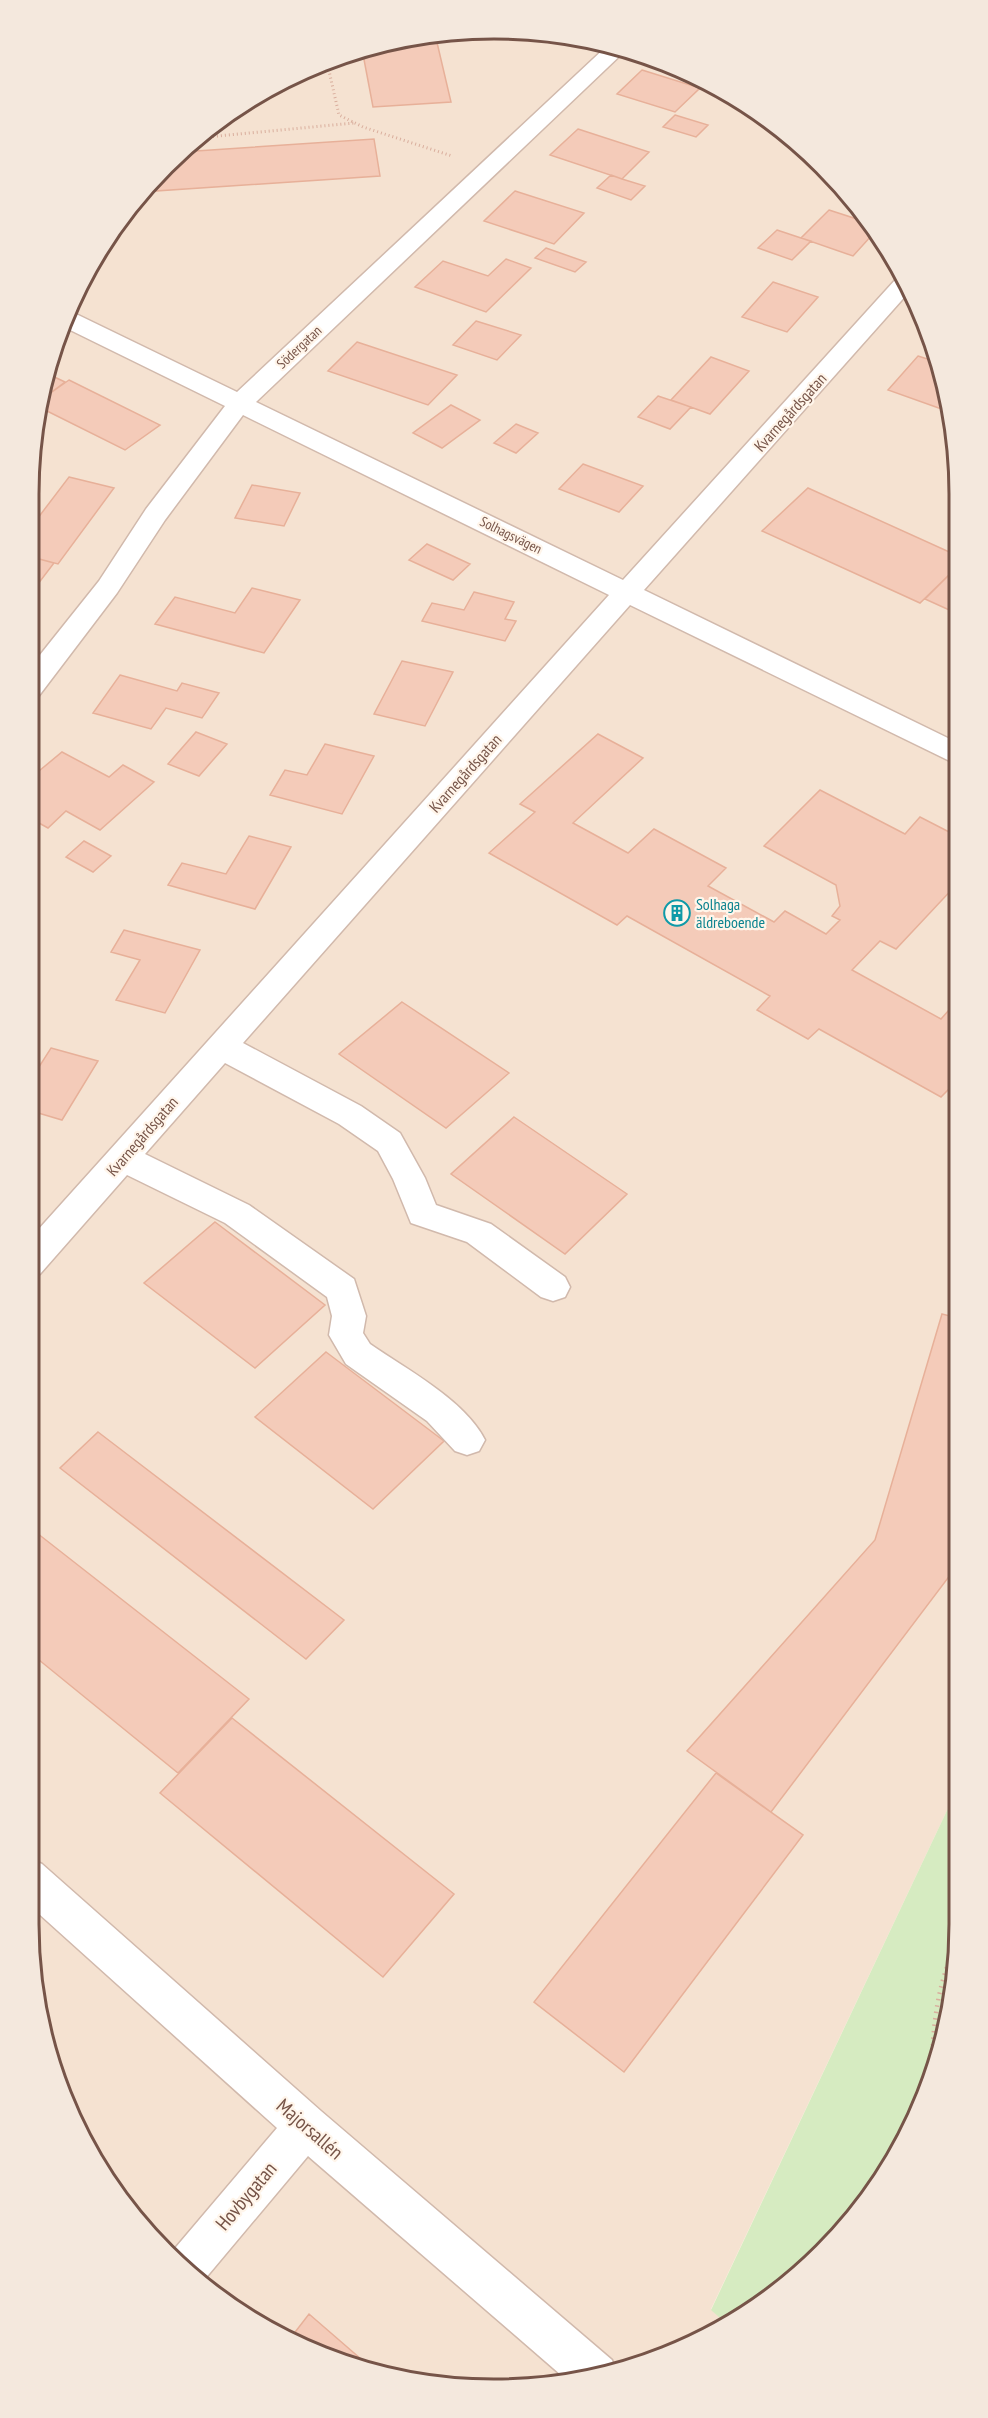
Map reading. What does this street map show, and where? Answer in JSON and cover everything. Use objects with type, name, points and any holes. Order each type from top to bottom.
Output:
[{"type":"street","name":"Södergatan","points":[[39,676],[108,586],[155,515],[239,404],[610,55]]},
{"type":"street","name":"Kvarnegårdsgatan","points":[[39,1252],[900,289]]},
{"type":"street","name":"Solhagsvägen","points":[[73,322],[949,751]]},
{"type":"street","points":[[221,1046],[350,1115],[389,1143],[409,1178],[423,1214],[479,1233],[553,1287]]},
{"type":"street","points":[[123,1158],[237,1214],[342,1289],[349,1316],[346,1335],[358,1354],[439,1412],[467,1440]]},
{"type":"street","name":"Majorsallén","points":[[39,1887],[306,2126],[588,2369]]},
{"type":"street","name":"Hovbygatan","points":[[190,2262],[306,2126]]},
{"type":"path","points":[[329,70],[339,115],[355,123],[489,168]]},
{"type":"path","points":[[213,137],[355,123]]},
{"type":"path","points":[[933,2041],[938,2001],[946,1977]]},
{"type":"shaded area","points":[[464,40],[524,40],[583,48],[612,55],[640,63],[695,86],[722,100],[771,133],[816,172],[836,194],[855,217],[888,266],[925,348],[940,405],[945,435],[949,494],[949,1806],[711,2309],[721,2318],[695,2332],[640,2355],[583,2370],[524,2378],[464,2378],[405,2370],[348,2355],[293,2332],[266,2318],[217,2285],[172,2246],[133,2201],[100,2152],[74,2098],[55,2042],[43,1983],[39,1924],[39,494],[40,464],[48,405],[63,348],[100,266],[133,217],[172,172],[217,133],[241,116],[293,86],[348,63],[405,48],[435,43]]},
{"type":"green space","points":[[949,1806],[949,1924],[945,1983],[940,2013],[925,2070],[902,2125],[888,2152],[855,2201],[816,2246],[771,2285],[721,2318],[711,2310]]},
{"type":"building","points":[[437,43],[451,102],[373,107],[364,58]]},
{"type":"building","points":[[642,70],[700,88],[675,112],[617,94]]},
{"type":"building","points":[[675,115],[708,125],[696,137],[663,127]]},
{"type":"building","points":[[578,129],[649,152],[622,179],[550,155]]},
{"type":"building","points":[[374,139],[380,176],[155,191],[195,151]]},
{"type":"building","points":[[611,175],[645,186],[631,200],[597,188]]},
{"type":"building","points":[[515,191],[584,213],[554,244],[484,221]]},
{"type":"building","points":[[829,210],[856,219],[870,238],[853,256],[801,238]]},
{"type":"building","points":[[777,230],[811,241],[792,260],[758,248]]},
{"type":"building","points":[[546,248],[586,262],[575,272],[535,258]]},
{"type":"building","points":[[506,259],[531,268],[486,312],[415,287],[443,261],[488,276]]},
{"type":"building","points":[[773,282],[818,297],[787,332],[742,317]]},
{"type":"building","points":[[476,321],[521,335],[497,360],[453,345]]},
{"type":"building","points":[[357,342],[457,375],[428,405],[328,371]]},
{"type":"building","points":[[918,356],[928,359],[941,409],[888,390]]},
{"type":"building","points":[[711,357],[749,371],[710,414],[671,400]]},
{"type":"building","points":[[55,377],[65,382],[51,392]]},
{"type":"building","points":[[69,380],[160,425],[125,450],[47,411],[51,393]]},
{"type":"building","points":[[658,396],[691,407],[670,429],[638,417]]},
{"type":"building","points":[[451,405],[480,420],[442,448],[413,433]]},
{"type":"building","points":[[516,424],[538,433],[516,453],[494,443]]},
{"type":"building","points":[[583,464],[643,486],[619,512],[559,489]]},
{"type":"building","points":[[69,477],[114,488],[58,564],[39,559],[39,517]]},
{"type":"building","points":[[252,485],[300,493],[284,526],[235,518]]},
{"type":"building","points":[[808,488],[949,552],[949,575],[920,603],[762,531]]},
{"type":"building","points":[[427,544],[470,564],[453,580],[409,560]]},
{"type":"building","points":[[39,559],[54,563],[39,583]]},
{"type":"building","points":[[949,575],[949,610],[925,599]]},
{"type":"building","points":[[252,588],[300,600],[264,653],[155,624],[175,597],[235,613]]},
{"type":"building","points":[[474,592],[514,602],[505,619],[516,621],[505,641],[422,621],[432,603],[464,610]]},
{"type":"building","points":[[402,661],[453,672],[425,726],[374,714]]},
{"type":"building","points":[[120,675],[177,691],[182,683],[219,693],[202,718],[166,708],[151,729],[93,713]]},
{"type":"building","points":[[196,732],[227,744],[199,776],[168,764]]},
{"type":"building","name":"Solhaga äldreboende","points":[[598,734],[643,758],[573,823],[628,853],[654,829],[726,868],[708,886],[774,922],[785,911],[826,934],[840,920],[832,916],[840,906],[836,885],[764,846],[820,790],[905,834],[920,817],[949,832],[949,893],[896,949],[880,941],[852,970],[941,1019],[949,1010],[949,1089],[941,1097],[819,1029],[808,1039],[757,1010],[770,996],[627,916],[617,925],[489,853],[535,812],[520,804]]},
{"type":"building","points":[[325,744],[374,756],[342,814],[270,795],[285,770],[307,775]]},
{"type":"building","points":[[62,752],[109,777],[123,765],[154,782],[100,830],[66,811],[48,828],[39,823],[39,771]]},
{"type":"building","points":[[249,836],[291,847],[255,909],[168,885],[182,863],[226,874]]},
{"type":"building","points":[[84,841],[111,856],[93,872],[66,857]]},
{"type":"building","points":[[124,930],[200,950],[165,1013],[116,1000],[140,960],[111,952]]},
{"type":"building","points":[[402,1002],[509,1073],[446,1128],[339,1054]]},
{"type":"building","points":[[51,1048],[98,1061],[62,1120],[39,1113],[39,1067]]},
{"type":"building","points":[[514,1117],[627,1194],[565,1254],[451,1174]]},
{"type":"building","points":[[215,1222],[325,1305],[255,1368],[144,1283]]},
{"type":"building","points":[[942,1314],[949,1316],[949,1577],[771,1812],[687,1751],[875,1540]]},
{"type":"building","points":[[326,1352],[444,1441],[373,1509],[255,1417]]},
{"type":"building","points":[[98,1432],[344,1620],[306,1659],[60,1468]]},
{"type":"building","points":[[39,1535],[249,1699],[178,1773],[39,1660]]},
{"type":"building","points":[[232,1718],[454,1894],[383,1977],[160,1793]]},
{"type":"building","points":[[716,1773],[803,1835],[624,2072],[534,2002]]},
{"type":"building","points":[[309,2314],[360,2359],[348,2355],[295,2333]]},
{"type":"place","name":"Solhaga äldreboende","points":[[677,913]]}]
